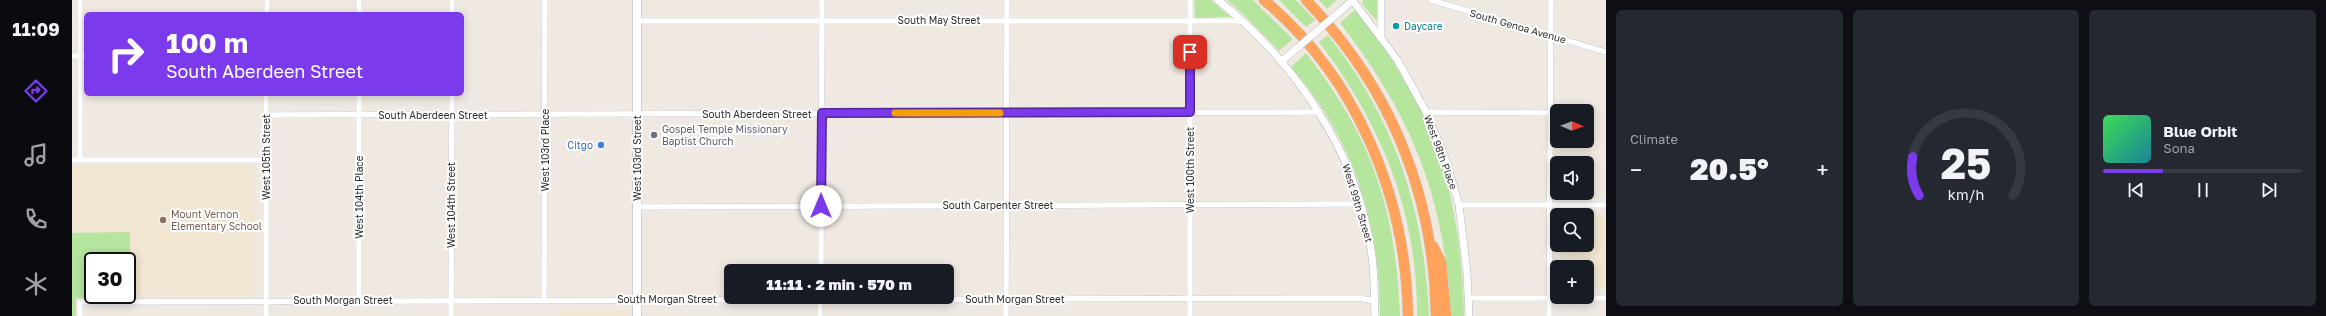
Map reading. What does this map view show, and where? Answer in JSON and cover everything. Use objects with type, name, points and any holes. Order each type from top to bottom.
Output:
[{"type":"highway","points":[[1264,0],[1278,12],[1312,50],[1350,103],[1379,160],[1397,217],[1405,265],[1408,316]]},
{"type":"highway","points":[[1306,0],[1350,50],[1383,103],[1411,167],[1424,209],[1430,240],[1436,316]]},
{"type":"highway","points":[[1430,240],[1441,262],[1446,316]]},
{"type":"main road","name":"West 103rd Street","points":[[637,0],[637,316]]},
{"type":"street","points":[[80,0],[83,56],[80,160]]},
{"type":"street","points":[[267,0],[267,12]]},
{"type":"street","points":[[359,0],[359,12]]},
{"type":"street","points":[[452,0],[452,12]]},
{"type":"street","name":"West 103rd Place","points":[[544,300],[545,0]]},
{"type":"street","points":[[821,264],[822,0]]},
{"type":"street","points":[[1006,316],[1007,0]]},
{"type":"street","name":"West 100th Street","points":[[1190,0],[1190,316]]},
{"type":"street","points":[[1218,0],[1242,21],[1281,62],[1353,0]]},
{"type":"street","name":"West 98th Place","points":[[1353,0],[1398,61],[1426,112],[1445,158],[1459,205],[1469,298],[1469,316]]},
{"type":"street","points":[[1380,38],[1381,0]]},
{"type":"street","name":"South Genoa Avenue","points":[[1431,0],[1606,52]]},
{"type":"street","points":[[1550,104],[1551,0]]},
{"type":"street","name":"South May Street","points":[[637,21],[1242,21]]},
{"type":"street","points":[[72,56],[83,56]]},
{"type":"street","name":"West 99th Street","points":[[1281,62],[1319,112],[1344,159],[1360,204],[1371,249],[1374,316]]},
{"type":"street","name":"West 105th Street","points":[[266,96],[266,316]]},
{"type":"street","name":"West 104th Place","points":[[359,96],[359,300]]},
{"type":"street","name":"West 104th Street","points":[[451,316],[452,96]]},
{"type":"street","name":"South Aberdeen Street","points":[[266,115],[1319,112]]},
{"type":"street","points":[[1426,112],[1550,112]]},
{"type":"street","points":[[1550,148],[1550,260]]},
{"type":"street","points":[[72,160],[266,160]]},
{"type":"street","name":"South Carpenter Street","points":[[637,207],[1360,204]]},
{"type":"street","points":[[1459,205],[1606,204]]},
{"type":"street","name":"South Morgan Street","points":[[954,299],[1359,298],[1374,301]]},
{"type":"street","points":[[1469,298],[1550,298],[1549,316]]},
{"type":"street","points":[[1594,298],[1606,298]]},
{"type":"street","name":"South Morgan Street","points":[[80,316],[80,302],[724,299]]},
{"type":"street","points":[[820,304],[820,316]]},
{"type":"shaded area","name":"Mount Vernon Elementary School","points":[[254,165],[254,296],[136,296],[136,252],[129,252],[129,233],[72,233],[72,166]]},
{"type":"shaded area","points":[[1594,213],[1606,213],[1606,288],[1594,288],[1594,260],[1559,260],[1559,252],[1594,252]]},
{"type":"shaded area","points":[[559,310],[630,310],[630,316],[559,316]]},
{"type":"green space","points":[[1194,0],[1211,0],[1231,17],[1195,18]]},
{"type":"green space","points":[[1227,0],[1253,0],[1293,39],[1279,51],[1243,14]]},
{"type":"green space","points":[[1279,0],[1296,0],[1315,20],[1306,27]]},
{"type":"green space","points":[[1319,0],[1337,0],[1327,9]]},
{"type":"green space","points":[[1363,0],[1377,0],[1377,19],[1375,19],[1362,4]]},
{"type":"green space","points":[[1355,10],[1385,50],[1406,82],[1425,119],[1436,146],[1452,201],[1457,230],[1463,287],[1464,316],[1451,316],[1441,234],[1432,196],[1420,160],[1405,125],[1387,91],[1365,57],[1340,23]]},
{"type":"green space","points":[[1328,35],[1351,67],[1371,100],[1388,133],[1402,167],[1413,202],[1421,238],[1429,316],[1417,316],[1416,278],[1411,241],[1403,205],[1392,171],[1378,137],[1361,104],[1319,42]]},
{"type":"green space","points":[[1306,53],[1329,84],[1348,115],[1364,145],[1376,176],[1386,208],[1393,242],[1398,278],[1400,316],[1380,316],[1379,281],[1375,247],[1359,183],[1346,152],[1331,123],[1313,94],[1291,67]]},
{"type":"green space","points":[[130,232],[130,252],[84,252],[84,298],[76,298],[76,316],[72,316],[72,233]]},
{"type":"slow traffic","points":[[895,113],[1000,113]]},
{"type":"place","name":"Daycare","points":[[1396,26]]},
{"type":"place","name":"Gospel Temple Missionary Baptist Church","points":[[654,135]]},
{"type":"place","name":"Citgo","points":[[601,145]]},
{"type":"place","name":"Mount Vernon Elementary School","points":[[163,220]]},
{"type":"route","points":[[821,206],[822,113],[1190,112],[1190,52]]}]
